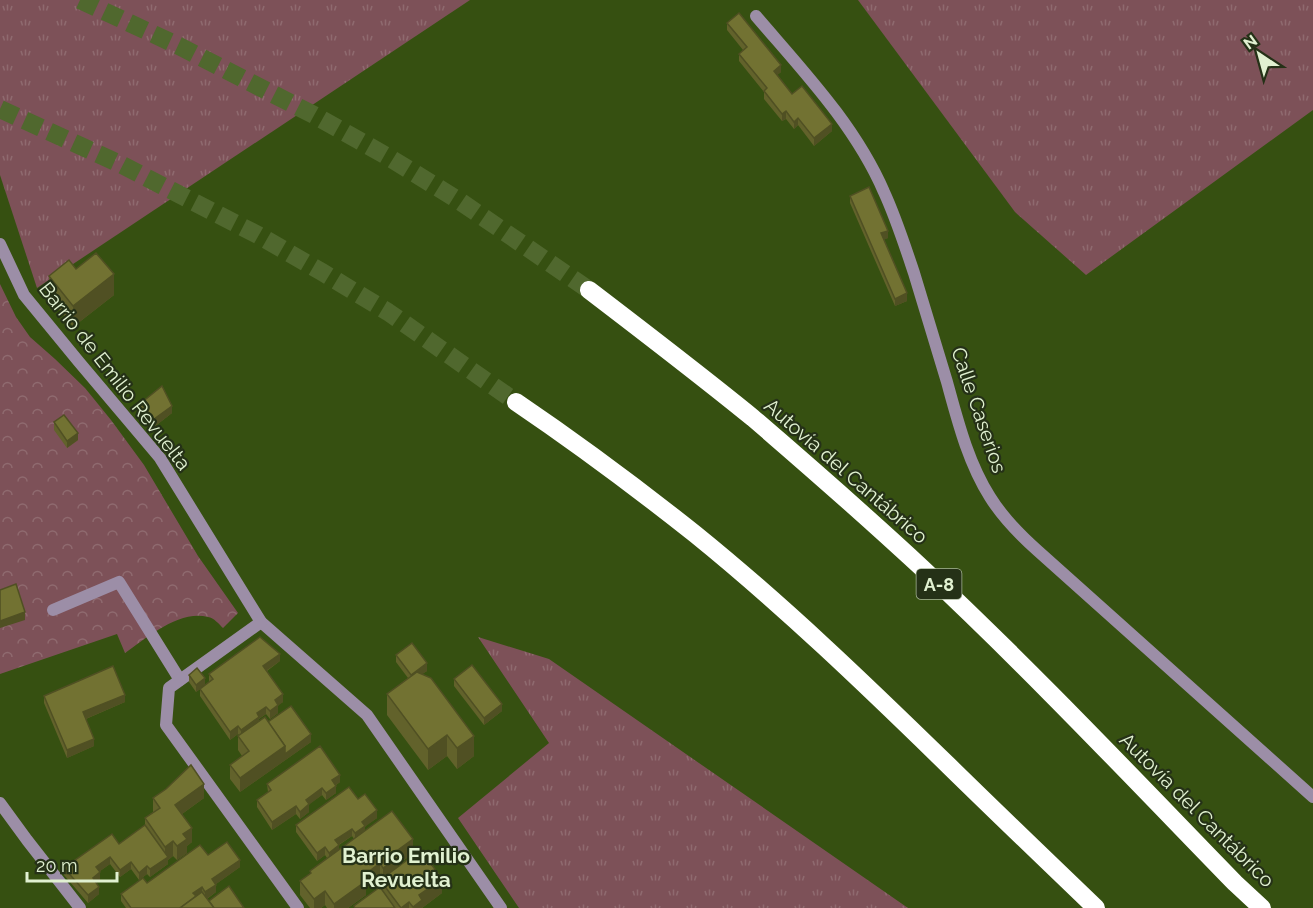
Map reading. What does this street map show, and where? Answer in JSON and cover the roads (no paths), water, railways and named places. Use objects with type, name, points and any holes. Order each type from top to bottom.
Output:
[{"type":"highway","name":"Autovía del Cantábrico","points":[[589,290],[752,418],[921,567],[1005,647],[1262,908]]},
{"type":"highway","points":[[516,402],[577,443],[640,491],[756,586],[819,641],[1096,908]]},
{"type":"street","name":"Calle Caserios","points":[[756,16],[845,123],[876,174],[905,248],[968,453],[979,479],[1000,513],[1038,551],[1313,797]]},
{"type":"street","name":"Barrio de Emilio Revuelta","points":[[0,244],[24,295],[160,458],[261,622],[367,715],[501,908]]},
{"type":"street","points":[[53,610],[119,582],[180,680]]},
{"type":"street","points":[[261,622],[169,688],[166,725],[298,908]]},
{"type":"street","points":[[0,803],[81,908]]},
{"type":"tunnel","points":[[80,0],[179,46],[314,115],[390,158],[461,202],[589,290]]},
{"type":"tunnel","points":[[0,109],[120,164],[258,235],[388,312],[516,402]]},
{"type":"district","name":"Barrio Emilio Revuelta","points":[[406,867]]}]
